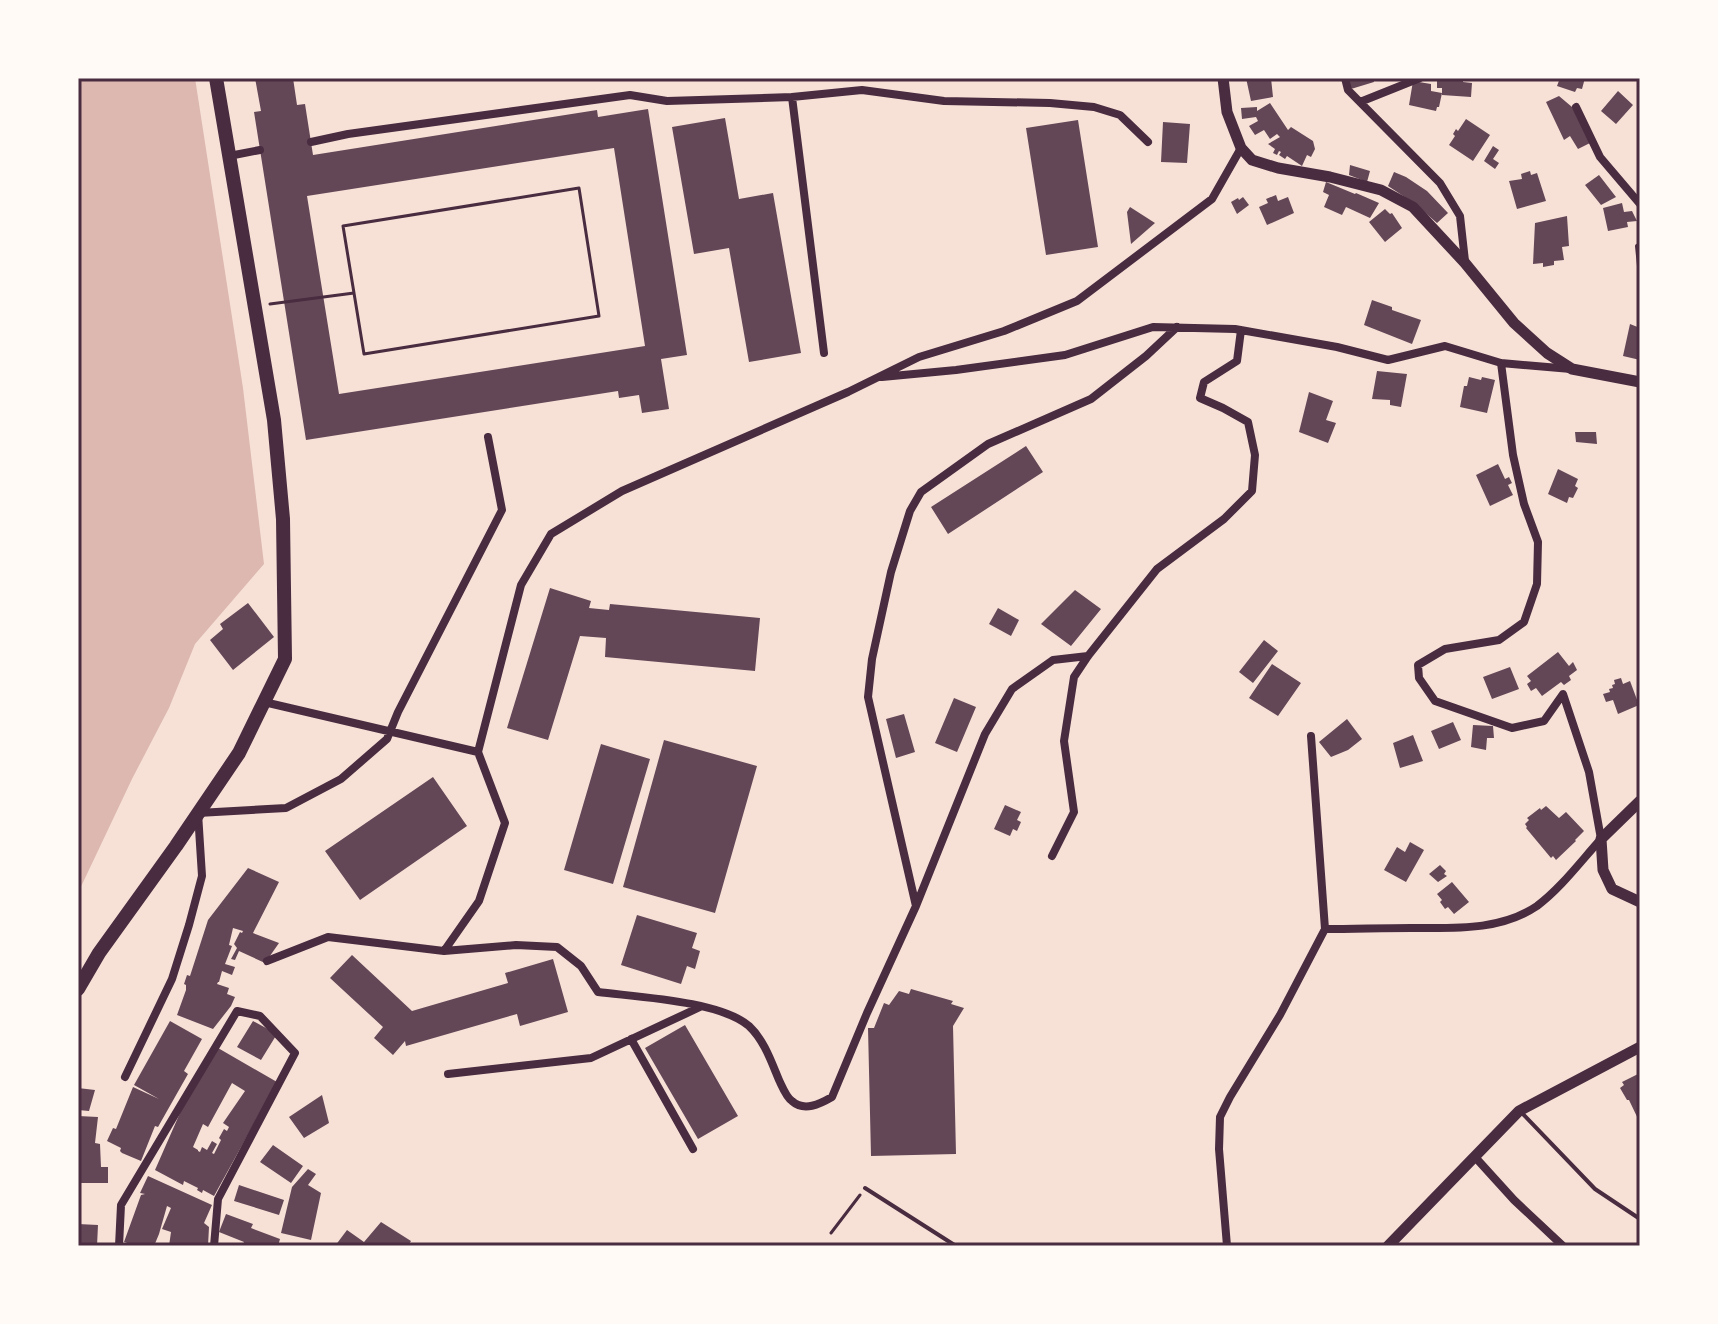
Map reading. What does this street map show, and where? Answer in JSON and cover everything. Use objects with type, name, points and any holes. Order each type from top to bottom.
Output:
[{"type":"main road","points":[[78,989],[99,953],[239,753],[285,659],[283,535],[274,420],[216,78]]},
{"type":"street","points":[[1223,78],[1227,112],[1241,148],[1252,160],[1381,190],[1413,207],[1465,263],[1514,323],[1547,353],[1572,369]]},
{"type":"street","points":[[1345,78],[1348,90],[1440,183],[1460,216],[1465,263]]},
{"type":"street","points":[[1360,102],[1420,78]]},
{"type":"street","points":[[311,142],[348,134],[630,95],[667,101],[792,97],[862,90],[944,101],[1094,107],[1120,115],[1148,142]]},
{"type":"street","points":[[792,97],[824,353]]},
{"type":"street","points":[[1576,107],[1600,157],[1640,204]]},
{"type":"street","points":[[444,951],[479,901],[505,823],[478,752],[521,585],[551,534],[622,491],[848,392],[919,357],[1004,331],[1077,301],[1212,199],[1241,148]]},
{"type":"street","points":[[229,156],[260,150]]},
{"type":"street","points":[[878,377],[1065,355],[1153,327],[1177,327],[1241,330],[1337,347],[1388,360],[1445,346],[1501,363],[1572,369],[1640,382]]},
{"type":"street","points":[[916,906],[868,697],[872,659],[891,572],[910,511],[921,492],[988,444],[1091,399],[1177,327]]},
{"type":"street","points":[[1052,856],[1074,812],[1064,741],[1074,677],[1157,569],[1224,519],[1252,491],[1255,455],[1248,422],[1200,398],[1204,382],[1237,361],[1241,330]]},
{"type":"street","points":[[1501,363],[1513,455],[1524,504],[1538,542],[1537,584],[1524,622],[1499,640],[1445,649],[1418,665],[1419,678],[1435,701],[1512,728],[1544,721],[1563,694],[1589,772],[1601,839],[1603,870],[1612,889],[1640,902]]},
{"type":"street","points":[[125,1077],[172,979],[189,925],[202,876],[198,813],[286,808],[341,779],[387,739],[502,510],[488,437]]},
{"type":"street","points":[[267,961],[328,937],[444,951],[516,945],[557,947],[581,966],[598,992],[701,1006],[738,1017],[752,1028],[764,1045],[791,1101],[804,1107],[820,1105],[832,1097],[916,906],[985,734],[1012,689],[1053,660],[1088,656]]},
{"type":"street","points":[[264,702],[478,752]]},
{"type":"street","points":[[1227,1246],[1219,1149],[1220,1117],[1280,1015],[1325,929],[1311,736]]},
{"type":"street","points":[[1325,929],[1466,928],[1495,924],[1536,906],[1640,801]]},
{"type":"street","points":[[448,1074],[591,1058],[701,1006]]},
{"type":"street","points":[[119,1246],[121,1205],[237,1011],[260,1016],[295,1053],[218,1199],[214,1246]]},
{"type":"street","points":[[631,1039],[693,1149]]},
{"type":"street","points":[[1388,1246],[1519,1111],[1640,1047]]},
{"type":"street","points":[[1475,1157],[1514,1200],[1563,1246]]},
{"type":"lane","points":[[1640,245],[1637,246],[1640,276]]},
{"type":"lane","points":[[1519,1111],[1595,1189],[1640,1219]]},
{"type":"lane","points":[[865,1188],[956,1246]]},
{"type":"path","points":[[579,188],[599,316],[364,354],[354,293],[343,226],[579,188]]},
{"type":"path","points":[[255,307],[354,293]]},
{"type":"path","points":[[831,1233],[865,1188]]},
{"type":"shaded area","points":[[78,78],[195,78],[243,388],[264,564],[195,644],[169,708],[78,893]]},
{"type":"building","points":[[255,78],[293,78],[297,105],[305,104],[313,155],[597,110],[598,117],[648,109],[687,355],[661,359],[669,409],[642,413],[639,395],[619,398],[618,391],[306,440],[254,112],[261,111]],"holes":[[[614,148],[645,346],[339,394],[307,196]]]},
{"type":"building","points":[[1246,78],[1271,78],[1273,97],[1251,101]]},
{"type":"building","points":[[1347,78],[1373,78],[1374,82],[1351,89]]},
{"type":"building","points":[[1437,78],[1463,78],[1463,82],[1472,83],[1471,97],[1442,95],[1442,88],[1437,88]]},
{"type":"building","points":[[1560,78],[1585,78],[1582,89],[1577,88],[1575,92],[1557,86]]},
{"type":"building","points":[[1413,81],[1431,84],[1431,91],[1442,93],[1436,111],[1409,105]]},
{"type":"building","points":[[1618,91],[1633,105],[1616,124],[1601,111]]},
{"type":"building","points":[[1559,96],[1572,107],[1590,143],[1578,149],[1570,136],[1564,140],[1546,102]]},
{"type":"building","points":[[1270,103],[1288,130],[1291,127],[1313,141],[1315,149],[1311,157],[1307,155],[1302,166],[1287,156],[1285,159],[1279,151],[1277,155],[1273,153],[1275,149],[1268,144],[1280,137],[1277,134],[1270,139],[1264,130],[1255,135],[1249,126],[1258,121],[1256,117],[1242,119],[1241,108],[1257,107],[1257,111]]},
{"type":"building","points":[[725,118],[739,199],[773,193],[801,353],[749,362],[729,248],[694,254],[672,127]]},
{"type":"building","points":[[1466,119],[1490,135],[1473,161],[1449,145],[1456,129],[1458,131]]},
{"type":"building","points":[[1078,120],[1098,247],[1046,255],[1026,128]]},
{"type":"building","points":[[1163,122],[1190,124],[1187,163],[1161,162]]},
{"type":"building","points":[[1493,146],[1499,150],[1493,159],[1499,163],[1495,169],[1484,161]]},
{"type":"building","points":[[1350,165],[1370,171],[1367,182],[1349,175]]},
{"type":"building","points":[[1530,171],[1531,175],[1537,173],[1546,201],[1517,209],[1509,181],[1522,179],[1521,174]]},
{"type":"building","points":[[1394,172],[1427,191],[1448,213],[1437,223],[1388,186]]},
{"type":"building","points":[[1599,175],[1616,197],[1601,205],[1585,185]]},
{"type":"building","points":[[1326,182],[1379,203],[1370,218],[1346,207],[1342,215],[1324,207],[1329,195],[1323,192]]},
{"type":"building","points":[[1276,195],[1278,201],[1288,197],[1294,213],[1267,225],[1259,207],[1268,203],[1266,199]]},
{"type":"building","points":[[1243,197],[1249,205],[1237,214],[1231,202]]},
{"type":"building","points":[[1622,203],[1624,212],[1632,211],[1637,221],[1627,222],[1628,227],[1608,231],[1603,208]]},
{"type":"building","points":[[1130,207],[1155,223],[1131,244],[1127,212]]},
{"type":"building","points":[[1385,209],[1392,213],[1402,228],[1385,242],[1369,222]]},
{"type":"building","points":[[1567,216],[1569,246],[1562,247],[1564,260],[1543,267],[1543,263],[1533,264],[1535,223]]},
{"type":"building","points":[[1372,300],[1421,320],[1412,344],[1364,325]]},
{"type":"building","points":[[1630,324],[1640,328],[1640,360],[1623,356]]},
{"type":"building","points":[[1377,371],[1407,374],[1401,407],[1390,405],[1390,400],[1372,399]]},
{"type":"building","points":[[1469,377],[1495,380],[1487,413],[1460,407]]},
{"type":"building","points":[[1309,392],[1333,401],[1326,420],[1336,423],[1328,443],[1299,432]]},
{"type":"building","points":[[1575,432],[1596,432],[1597,444],[1576,442]]},
{"type":"building","points":[[1026,446],[1043,472],[948,534],[931,507]]},
{"type":"building","points":[[1498,464],[1505,479],[1509,477],[1512,483],[1508,485],[1513,495],[1490,506],[1476,475]]},
{"type":"building","points":[[1558,469],[1578,479],[1575,486],[1578,488],[1567,503],[1548,494]]},
{"type":"building","points":[[550,588],[591,601],[589,608],[609,610],[610,604],[760,618],[755,671],[605,657],[606,638],[580,636],[548,740],[507,728]]},
{"type":"building","points":[[1075,590],[1101,609],[1071,646],[1041,624]]},
{"type":"building","points":[[248,603],[274,637],[233,670],[210,640],[223,629],[220,624]]},
{"type":"building","points":[[998,608],[1019,620],[1011,636],[989,624]]},
{"type":"building","points":[[1264,640],[1278,651],[1253,683],[1239,672]]},
{"type":"building","points":[[1558,652],[1569,666],[1573,662],[1577,670],[1569,676],[1571,680],[1564,685],[1561,682],[1542,696],[1536,688],[1531,691],[1527,684],[1531,681],[1527,676]]},
{"type":"building","points":[[1272,664],[1301,683],[1278,716],[1249,698]]},
{"type":"building","points":[[1510,667],[1519,689],[1492,699],[1483,677]]},
{"type":"building","points":[[1621,678],[1623,684],[1630,681],[1639,705],[1618,714],[1613,700],[1606,702],[1603,694],[1610,692],[1614,680]]},
{"type":"building","points":[[954,698],[976,707],[957,752],[935,743]]},
{"type":"building","points":[[904,714],[915,752],[896,758],[886,719]]},
{"type":"building","points":[[1347,719],[1362,739],[1348,750],[1331,757],[1319,742]]},
{"type":"building","points":[[1453,722],[1461,740],[1439,749],[1431,731]]},
{"type":"building","points":[[1473,725],[1493,726],[1494,738],[1487,738],[1486,750],[1471,747]]},
{"type":"building","points":[[1413,735],[1423,761],[1400,768],[1393,743]]},
{"type":"building","points":[[664,740],[757,766],[715,913],[623,887]]},
{"type":"building","points":[[601,744],[650,759],[613,884],[564,870]]},
{"type":"building","points":[[433,777],[467,826],[360,900],[325,851]]},
{"type":"building","points":[[1005,805],[1021,812],[1017,831],[1013,829],[1010,836],[994,829]]},
{"type":"building","points":[[1546,806],[1559,818],[1566,812],[1584,831],[1556,860],[1553,856],[1551,858],[1525,824],[1529,820],[1527,818]]},
{"type":"building","points":[[1410,842],[1424,850],[1406,882],[1384,870],[1397,847],[1405,852]]},
{"type":"building","points":[[1440,865],[1447,876],[1438,882],[1429,874]]},
{"type":"building","points":[[248,868],[279,882],[253,933],[279,943],[265,963],[239,951],[235,960],[231,959],[237,948],[234,944],[243,931],[233,928],[229,945],[232,946],[225,964],[235,967],[232,975],[222,971],[217,984],[229,988],[227,994],[235,997],[213,1029],[177,1015],[186,990],[184,984],[187,975],[190,976],[208,920]]},
{"type":"building","points":[[1452,882],[1469,902],[1454,914],[1448,907],[1445,909],[1437,894]]},
{"type":"building","points":[[637,915],[697,933],[692,948],[700,951],[695,969],[687,966],[681,984],[621,965]]},
{"type":"building","points":[[352,955],[412,1011],[508,983],[505,973],[553,959],[568,1012],[520,1026],[517,1014],[406,1046],[405,1041],[393,1055],[374,1038],[383,1027],[330,978]]},
{"type":"building","points":[[911,989],[953,1001],[951,1004],[964,1008],[953,1026],[956,1154],[871,1156],[868,1028],[874,1028],[884,1003],[889,1005],[899,991],[909,994]]},
{"type":"building","points":[[170,1021],[202,1039],[184,1071],[188,1074],[158,1127],[155,1126],[141,1161],[122,1153],[121,1148],[107,1141],[113,1128],[116,1129],[133,1087],[159,1099],[134,1085]]},
{"type":"building","points":[[253,1021],[277,1034],[261,1060],[237,1047]]},
{"type":"building","points":[[685,1025],[738,1116],[698,1139],[645,1048]]},
{"type":"building","points":[[218,1048],[277,1082],[214,1196],[203,1190],[202,1193],[184,1181],[183,1185],[155,1170],[180,1113]],"holes":[[[232,1083],[245,1091],[223,1123],[229,1127],[227,1131],[224,1129],[214,1154],[217,1144],[212,1141],[207,1150],[202,1147],[200,1152],[193,1147],[203,1124],[208,1127]]]},
{"type":"building","points":[[1640,1073],[1640,1123],[1620,1088],[1624,1085],[1622,1082]]},
{"type":"building","points":[[78,1088],[95,1090],[89,1111],[78,1110]]},
{"type":"building","points":[[322,1095],[329,1123],[304,1138],[289,1117]]},
{"type":"building","points":[[78,1116],[98,1117],[95,1143],[100,1144],[101,1167],[108,1167],[108,1183],[78,1183]]},
{"type":"building","points":[[273,1145],[303,1166],[291,1183],[260,1162]]},
{"type":"building","points":[[308,1169],[316,1174],[308,1185],[321,1193],[311,1240],[281,1233],[292,1187]]},
{"type":"building","points":[[148,1176],[212,1205],[204,1223],[209,1227],[208,1246],[169,1246],[171,1232],[162,1229],[171,1208],[167,1206],[154,1246],[124,1242],[141,1195],[145,1194],[140,1193]]},
{"type":"building","points":[[239,1185],[284,1200],[279,1215],[234,1201]]},
{"type":"building","points":[[226,1214],[280,1239],[278,1246],[249,1246],[219,1232]]},
{"type":"building","points":[[381,1222],[411,1241],[408,1246],[335,1246],[347,1230],[364,1242]]},
{"type":"building","points":[[78,1224],[98,1225],[97,1246],[78,1246]]}]
